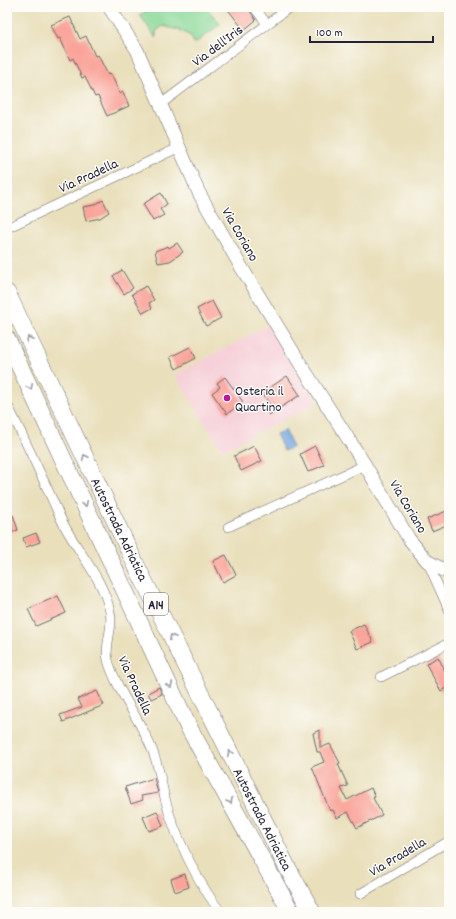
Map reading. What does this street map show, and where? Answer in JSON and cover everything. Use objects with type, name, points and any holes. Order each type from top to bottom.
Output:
[{"type":"highway","name":"Autostrada Adriatica","points":[[7,293],[137,566],[286,865],[312,912]]},
{"type":"highway","name":"Autostrada Adriatica","points":[[7,339],[188,726],[291,912]]},
{"type":"main road","name":"Via Coriano","points":[[109,7],[137,50],[199,193],[240,265],[365,465],[409,539],[427,561],[449,573]]},
{"type":"street","points":[[254,7],[267,24]]},
{"type":"street","name":"Via dell'Iris","points":[[161,104],[290,7]]},
{"type":"street","name":"Via Pradella","points":[[7,228],[180,147]]},
{"type":"street","name":"Via Pradella","points":[[7,404],[29,447],[62,519],[95,574],[111,613],[111,627],[107,659],[151,746],[164,786],[166,802],[180,839],[210,898],[221,912]]},
{"type":"street","points":[[228,527],[365,465]]},
{"type":"street","points":[[427,561],[449,610]]},
{"type":"street","points":[[381,677],[449,643]]},
{"type":"street","name":"Via Pradella","points":[[360,894],[449,841]]},
{"type":"shaded area","points":[[268,325],[318,403],[222,450],[175,375]]},
{"type":"green space","points":[[153,7],[206,7],[220,24],[194,44],[191,36],[179,30],[163,26],[156,31],[156,38],[140,15]]},
{"type":"water","points":[[285,430],[293,447],[284,451],[276,434]]},
{"type":"building","points":[[226,7],[247,7],[256,20],[244,30]]},
{"type":"building","points":[[70,17],[80,39],[86,36],[95,56],[98,55],[108,75],[111,74],[120,94],[123,92],[129,106],[107,116],[98,96],[95,97],[85,77],[82,78],[73,58],[70,60],[60,38],[58,39],[51,25]]},
{"type":"building","points":[[161,193],[167,204],[160,209],[164,215],[153,221],[143,204]]},
{"type":"building","points":[[103,200],[109,212],[100,218],[86,221],[83,207],[94,205]]},
{"type":"building","points":[[177,243],[183,252],[170,261],[158,263],[155,251],[168,246],[169,248]]},
{"type":"building","points":[[122,270],[133,288],[124,294],[113,276]]},
{"type":"building","points":[[146,286],[154,300],[149,303],[152,308],[143,313],[132,294]]},
{"type":"building","points":[[212,301],[221,318],[206,326],[197,309]]},
{"type":"building","points":[[190,347],[196,358],[176,369],[170,357]]},
{"type":"building","points":[[287,376],[300,395],[269,415],[266,410],[271,406],[262,393]]},
{"type":"building","name":"Osteria il Quartino","points":[[225,377],[243,402],[227,414],[212,393],[220,387],[217,383]]},
{"type":"building","points":[[254,446],[262,461],[241,471],[234,456]]},
{"type":"building","points":[[315,446],[324,465],[308,472],[300,454]]},
{"type":"building","points":[[449,510],[449,524],[432,531],[427,519]]},
{"type":"building","points":[[13,515],[18,530],[7,534],[7,517]]},
{"type":"building","points":[[36,533],[40,542],[26,547],[23,538]]},
{"type":"building","points":[[226,555],[236,575],[223,582],[213,561]]},
{"type":"building","points":[[58,596],[66,613],[36,626],[28,609]]},
{"type":"building","points":[[364,624],[373,642],[357,649],[349,631]]},
{"type":"building","points":[[438,657],[449,678],[449,686],[441,691],[426,664]]},
{"type":"building","points":[[159,687],[162,694],[151,699],[148,693]]},
{"type":"building","points":[[97,691],[104,705],[63,722],[60,715],[82,707],[78,699]]},
{"type":"building","points":[[320,730],[320,748],[330,744],[340,763],[338,764],[348,786],[341,788],[347,800],[371,788],[375,797],[373,798],[382,815],[357,828],[348,812],[337,818],[333,810],[330,811],[312,767],[324,762],[320,752],[317,752],[313,733]]},
{"type":"building","points":[[154,778],[158,793],[141,796],[143,800],[131,804],[125,787]]},
{"type":"building","points":[[157,811],[163,826],[149,831],[143,817]]},
{"type":"building","points":[[185,874],[189,887],[175,892],[171,879]]},
{"type":"place","name":"Osteria il Quartino","points":[[227,398]]}]
